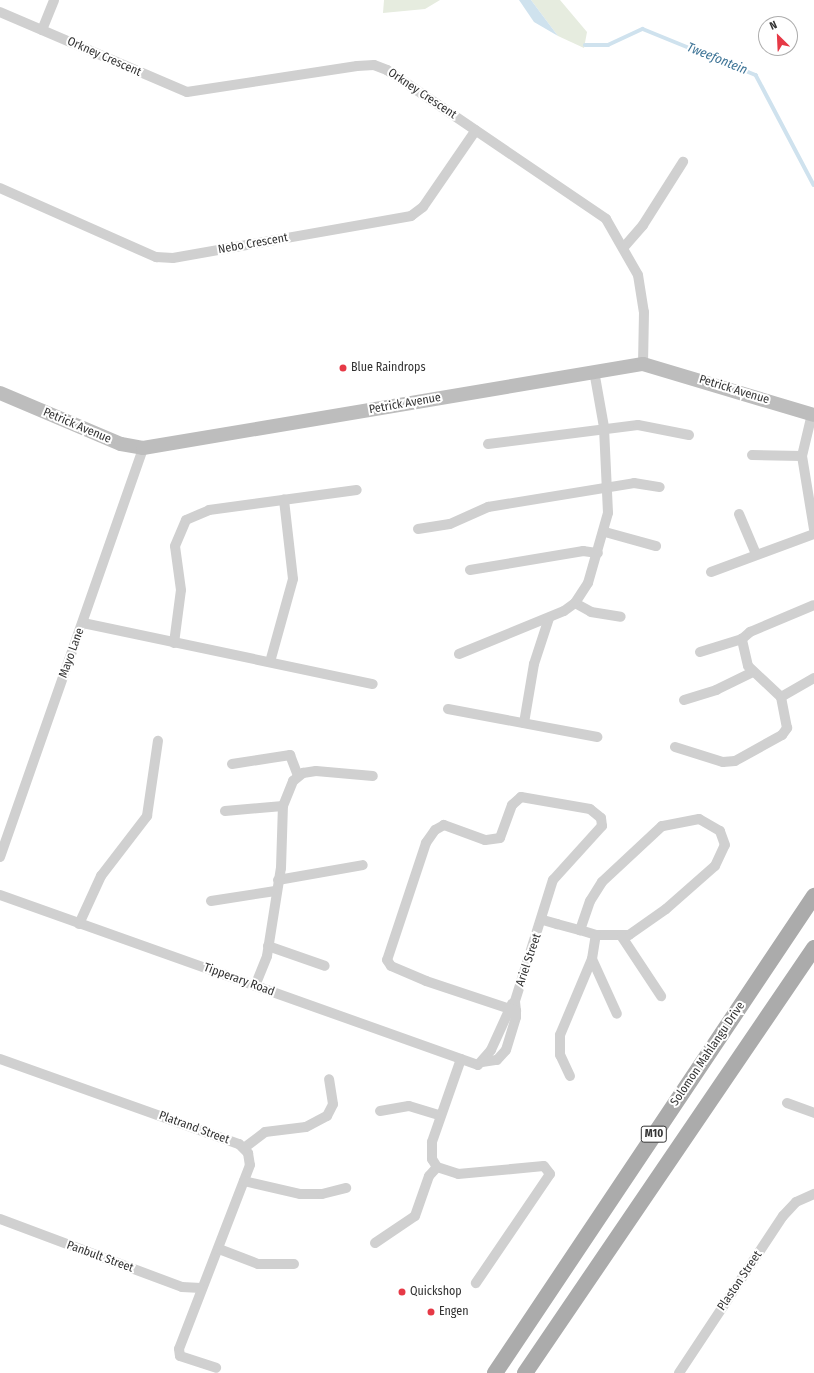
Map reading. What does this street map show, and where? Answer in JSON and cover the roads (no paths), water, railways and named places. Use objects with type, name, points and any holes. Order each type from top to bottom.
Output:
[{"type":"main road","name":"Solomon Mahlangu Drive","points":[[495,1373],[814,896]]},
{"type":"main road","name":"M10","points":[[525,1373],[814,948]]},
{"type":"street","points":[[42,30],[54,0]]},
{"type":"street","name":"Orkney Crescent","points":[[0,12],[187,92],[378,66],[600,214],[624,247],[638,275],[642,293],[643,364]]},
{"type":"street","name":"Nebo Crescent","points":[[0,188],[156,257],[173,258],[412,216],[426,204],[476,130]]},
{"type":"street","points":[[624,247],[643,225],[683,162]]},
{"type":"street","name":"Petrick Avenue","points":[[0,393],[121,444],[143,448],[643,364],[813,415]]},
{"type":"street","points":[[459,654],[492,638],[550,618],[575,603],[588,583],[605,532],[608,488],[604,427],[594,372]]},
{"type":"street","points":[[813,415],[802,456],[810,482],[814,527]]},
{"type":"street","points":[[488,444],[604,427],[651,426],[689,435]]},
{"type":"street","name":"Mayo Lane","points":[[0,857],[143,448]]},
{"type":"street","points":[[752,455],[802,456]]},
{"type":"street","points":[[418,529],[455,522],[488,507],[634,483],[660,487]]},
{"type":"street","points":[[174,644],[181,590],[175,546],[180,526],[196,514],[209,510],[358,490]]},
{"type":"street","points":[[270,662],[293,579],[284,500]]},
{"type":"street","points":[[739,514],[756,554]]},
{"type":"street","points":[[605,532],[656,546]]},
{"type":"street","points":[[711,572],[756,554],[814,534]]},
{"type":"street","points":[[470,570],[583,551],[598,553]]},
{"type":"street","points":[[575,603],[591,612],[621,617]]},
{"type":"street","points":[[700,652],[742,639],[750,632],[814,605]]},
{"type":"street","points":[[524,723],[534,664],[550,618]]},
{"type":"street","points":[[83,623],[174,644],[270,662],[373,684]]},
{"type":"street","points":[[675,747],[723,762],[735,761],[784,733],[782,697],[752,672],[742,652],[742,639]]},
{"type":"street","points":[[684,700],[752,672]]},
{"type":"street","points":[[782,697],[814,678]]},
{"type":"street","points":[[448,709],[597,737]]},
{"type":"street","points":[[79,924],[101,876],[147,816],[158,741]]},
{"type":"street","points":[[232,764],[290,755],[298,776],[283,806],[278,880],[275,891],[268,946],[255,986]]},
{"type":"street","points":[[298,776],[316,771],[373,776]]},
{"type":"street","name":"Ariel Street","points":[[480,1064],[513,1006],[558,872],[600,829],[601,818],[595,812],[521,797],[514,802],[503,835],[496,840],[485,840],[444,825],[430,836],[387,960],[392,966],[426,981],[513,1006]]},
{"type":"street","points":[[225,811],[283,806]]},
{"type":"street","points":[[543,920],[596,935],[622,937],[666,909],[714,866],[725,845],[724,838],[715,826],[699,819],[662,826],[598,887],[580,930]]},
{"type":"street","points":[[278,880],[363,866]]},
{"type":"street","points":[[211,901],[275,891]]},
{"type":"street","name":"Tipperary Road","points":[[0,895],[461,1059],[480,1064]]},
{"type":"street","points":[[570,1076],[560,1055],[560,1035],[592,959],[596,935]]},
{"type":"street","points":[[622,937],[661,996]]},
{"type":"street","points":[[268,946],[325,966]]},
{"type":"street","points":[[592,959],[617,1014]]},
{"type":"street","name":"Platrand Street","points":[[0,1059],[244,1148],[250,1165],[207,1282],[201,1288],[179,1352],[216,1368]]},
{"type":"street","points":[[437,1167],[431,1151],[439,1115],[461,1059]]},
{"type":"street","points":[[244,1148],[265,1132],[306,1127],[327,1116],[333,1104],[329,1079]]},
{"type":"street","points":[[787,1104],[814,1113]]},
{"type":"street","points":[[380,1111],[409,1106],[439,1115]]},
{"type":"street","points":[[437,1167],[458,1174],[520,1167],[544,1166],[550,1170],[549,1177],[476,1283]]},
{"type":"street","points":[[374,1243],[415,1216],[429,1176],[437,1167]]},
{"type":"street","points":[[244,1181],[300,1194],[322,1194],[346,1188]]},
{"type":"street","name":"Plaston Street","points":[[679,1373],[783,1216],[811,1194]]},
{"type":"street","name":"Panbult Street","points":[[0,1219],[182,1287],[201,1288]]},
{"type":"street","points":[[219,1249],[258,1264],[294,1264]]},
{"type":"water","points":[[519,0],[531,0],[558,36],[534,22]]},
{"type":"waterway","name":"Tweefontein","points":[[585,45],[608,45],[643,29],[756,75],[814,185]]},
{"type":"place","name":"Blue Raindrops","points":[[343,368]]},
{"type":"place","name":"Quickshop","points":[[402,1292]]},
{"type":"place","name":"Engen","points":[[431,1312]]}]
